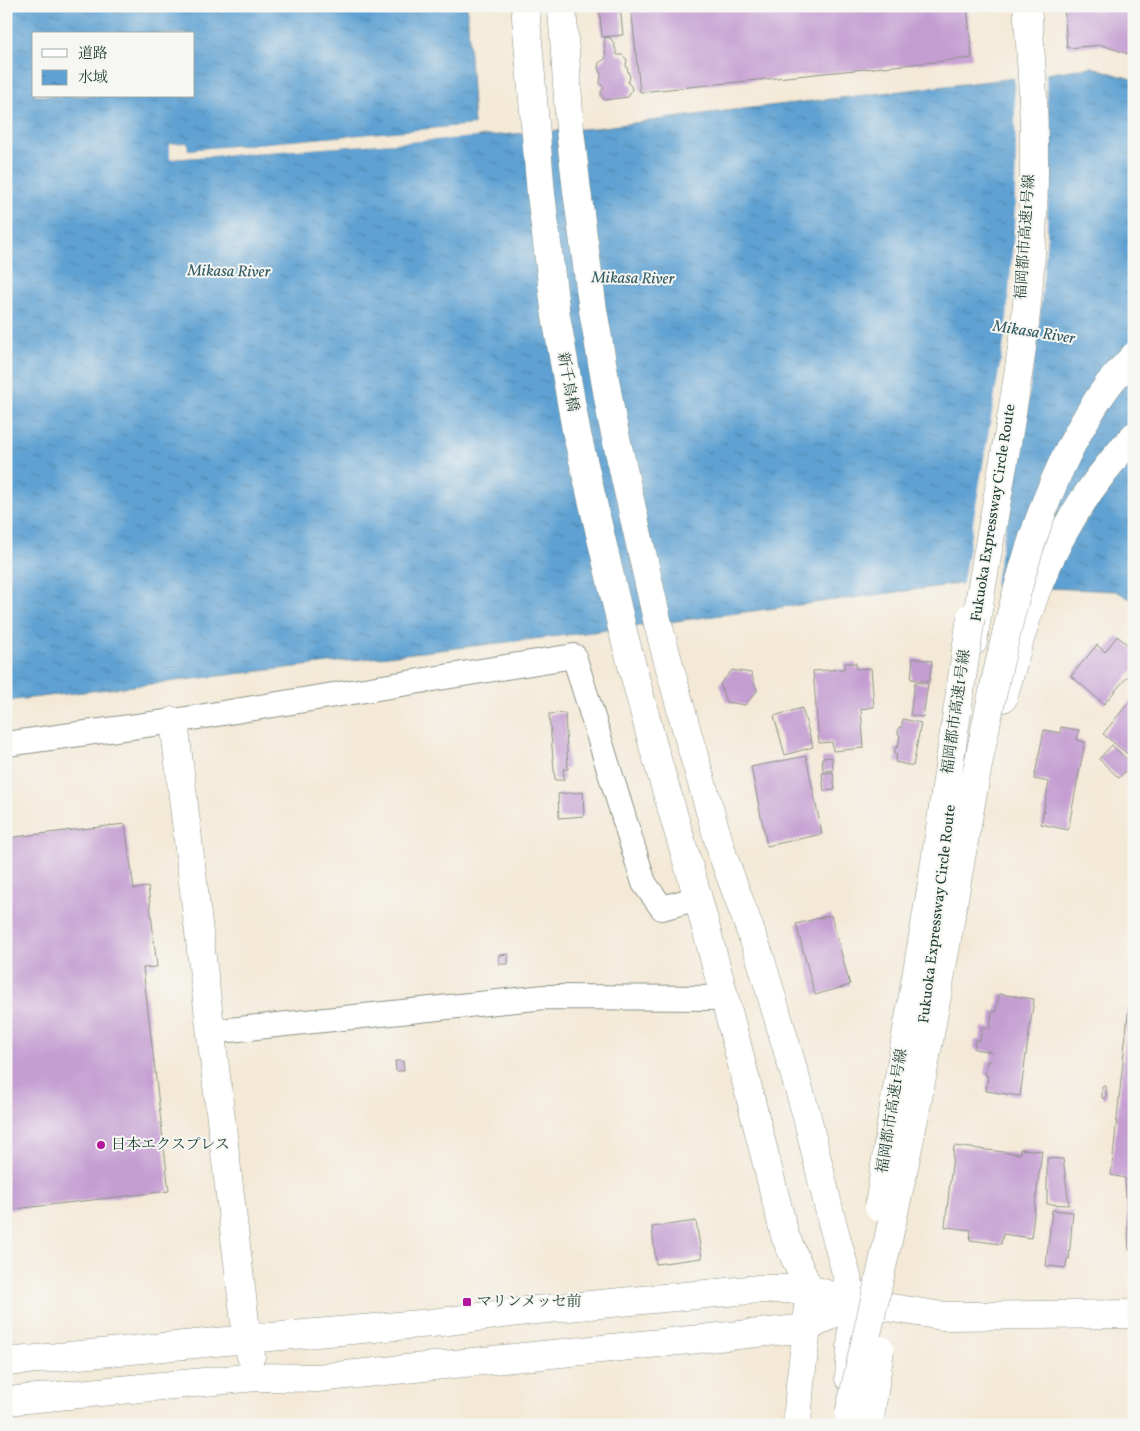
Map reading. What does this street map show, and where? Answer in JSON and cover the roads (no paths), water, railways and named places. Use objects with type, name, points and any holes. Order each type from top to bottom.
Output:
[{"type":"main road","name":"新千鳥橋","points":[[525,6],[541,194],[559,335],[576,430],[598,532],[654,749],[698,898],[785,1236],[809,1290]]},
{"type":"main road","points":[[562,6],[570,130],[576,182],[592,302],[612,420],[658,624],[723,856],[760,957],[806,1113],[832,1222],[854,1302],[853,1422]]},
{"type":"main road","name":"福岡都市高速1号線","points":[[853,1422],[891,1124],[931,889],[971,617],[1019,331],[1028,233],[1030,153],[1028,74],[1022,6]]},
{"type":"main road","name":"Fukuoka Expressway Circle Route","points":[[906,1180],[948,821],[976,626],[1024,332],[1032,233],[1035,154],[1033,74],[1027,6]]},
{"type":"main road","name":"Fukuoka Expressway Circle Route","points":[[853,1422],[915,1121],[981,750],[1007,630],[1030,545],[1059,471],[1083,425],[1109,384],[1134,356]]},
{"type":"main road","name":"Fukuoka Expressway Circle Route","points":[[853,1422],[906,1180],[971,827],[988,752],[1007,682],[1038,585],[1052,554],[1083,500],[1103,472],[1134,436]]},
{"type":"main road","points":[[174,721],[247,1339],[256,1377]]},
{"type":"main road","points":[[6,1362],[432,1323],[526,1311],[759,1289],[809,1290],[854,1302],[943,1316],[1134,1314]]},
{"type":"main road","points":[[797,1425],[809,1290]]},
{"type":"main road","points":[[6,1401],[256,1377],[317,1378],[807,1328],[854,1302]]},
{"type":"street","points":[[6,744],[174,721],[574,656],[644,883],[662,908],[698,898]]},
{"type":"street","points":[[210,1032],[545,997],[724,998]]},
{"type":"water","name":"Mikasa River","points":[[6,6],[467,6],[474,125],[187,150],[187,143],[170,144],[171,159],[596,128],[734,110],[1025,77],[1092,67],[1134,80],[1134,601],[1116,591],[958,584],[592,632],[6,701]]},
{"type":"place","name":"日本エクスプレス","points":[[101,1145]]},
{"type":"place","name":"マリンメッセ前","points":[[467,1302]]}]
